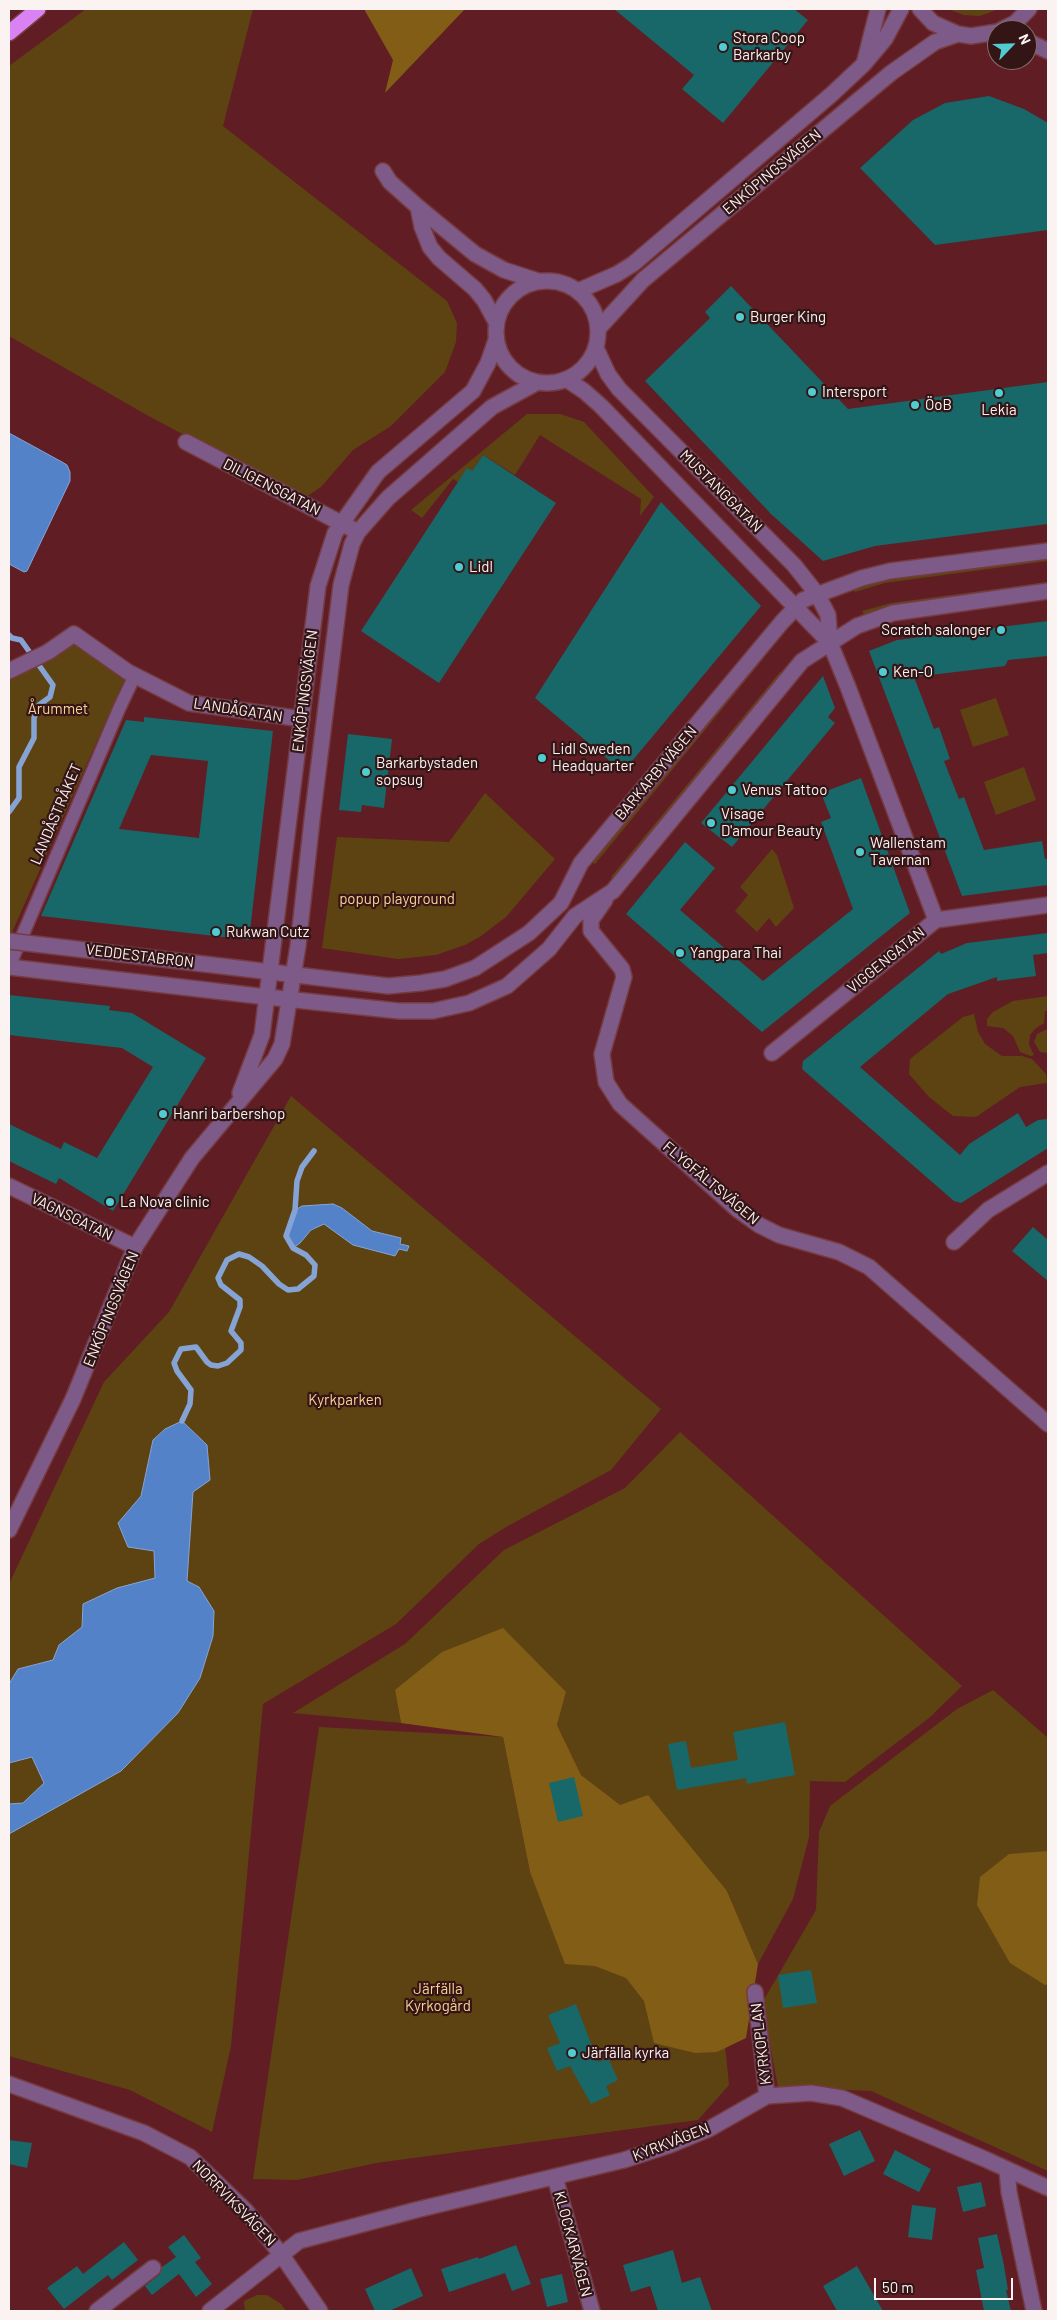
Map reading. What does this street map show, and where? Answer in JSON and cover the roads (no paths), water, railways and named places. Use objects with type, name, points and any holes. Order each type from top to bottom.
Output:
[{"type":"highway","points":[[9,33],[38,9]]},
{"type":"street","points":[[864,64],[878,9]]},
{"type":"street","name":"ENKÖPINGSVÄGEN","points":[[578,291],[617,274],[633,264],[864,64],[885,39],[901,9]]},
{"type":"street","points":[[920,9],[933,22],[958,34],[971,36],[987,34]]},
{"type":"street","points":[[1018,20],[1029,9]]},
{"type":"street","name":"ENKÖPINGSVÄGEN","points":[[599,328],[643,280],[891,73],[935,42],[958,34]]},
{"type":"street","points":[[383,171],[390,182],[475,254],[504,270],[538,281],[558,282],[578,291],[592,308],[599,328],[596,348],[587,364],[566,380],[555,383],[536,383],[525,378],[509,366],[503,358],[496,340],[496,322],[503,306],[513,294],[538,281]]},
{"type":"street","points":[[418,207],[422,227],[430,248],[484,300],[496,322]]},
{"type":"street","name":"ENKÖPINGSVÄGEN","points":[[236,1102],[261,1038],[271,972],[318,586],[335,533],[378,472],[473,391],[488,363],[496,340]]},
{"type":"street","name":"MUSTANGGATAN","points":[[596,348],[608,374],[619,389],[788,559],[817,594],[828,615],[830,643],[936,920]]},
{"type":"street","name":"MUSTANGGATAN","points":[[566,380],[584,391],[601,406],[830,643]]},
{"type":"street","name":"ENKÖPINGSVÄGEN","points":[[9,1530],[73,1399],[135,1247],[192,1158],[236,1102],[275,1059],[282,1044],[290,1000],[341,585],[352,544],[358,532],[388,498],[492,407],[510,395],[536,383]]},
{"type":"street","name":"DILIGENSGATAN","points":[[186,442],[358,532]]},
{"type":"street","name":"BARKARBYVÄGEN","points":[[271,972],[388,986],[422,984],[445,979],[475,968],[529,933],[561,903],[581,863],[795,607],[803,600],[862,578],[890,572],[1048,551]]},
{"type":"street","points":[[267,996],[399,1012],[432,1011],[469,1003],[507,986],[549,950],[575,916],[613,890],[802,661],[857,626],[893,613],[1048,592]]},
{"type":"street","name":"LANDÅGATAN","points":[[9,671],[48,652],[74,634],[135,676],[189,703],[302,719]]},
{"type":"street","name":"LANDÅSTRÅKET","points":[[9,967],[119,709],[135,676]]},
{"type":"street","name":"FLYGFÄLTSVÄGEN","points":[[613,890],[591,920],[591,931],[595,938],[619,962],[624,977],[602,1054],[606,1082],[612,1094],[631,1115],[698,1172],[738,1210],[759,1225],[779,1235],[839,1252],[869,1268],[1048,1424]]},
{"type":"street","points":[[561,903],[575,916]]},
{"type":"street","name":"VIGGENGATAN","points":[[772,1053],[936,920],[1048,905]]},
{"type":"street","name":"VEDDESTABRON","points":[[9,941],[271,972]]},
{"type":"street","name":"VEDDESTABRON","points":[[9,967],[267,996]]},
{"type":"street","points":[[954,1242],[988,1210],[1048,1172]]},
{"type":"street","name":"VAGNSGATAN","points":[[9,1186],[135,1247]]},
{"type":"street","name":"KYRKOPLAN","points":[[754,1992],[767,2096]]},
{"type":"street","name":"NORRVIKSVÄGEN","points":[[9,2084],[144,2133],[190,2157],[246,2212],[281,2254],[320,2311]]},
{"type":"street","name":"KYRKVÄGEN","points":[[210,2311],[299,2241],[416,2210],[624,2160],[670,2145],[709,2129],[767,2096],[811,2093],[842,2098],[1048,2188]]},
{"type":"street","points":[[1007,2170],[1009,2192],[1034,2311]]},
{"type":"street","name":"KLOCKARVÄGEN","points":[[555,2177],[592,2311]]},
{"type":"street","points":[[97,2311],[153,2268]]},
{"type":"water","points":[[9,433],[67,465],[70,472],[70,481],[27,571],[24,572],[9,564]]},
{"type":"water","points":[[333,1204],[342,1208],[372,1231],[401,1238],[400,1244],[409,1246],[407,1251],[399,1249],[395,1256],[353,1245],[324,1224],[311,1230],[293,1248],[286,1236],[295,1210],[302,1206]]},
{"type":"water","points":[[182,1421],[207,1445],[210,1480],[193,1492],[187,1581],[199,1587],[214,1611],[213,1636],[200,1678],[178,1713],[121,1771],[9,1834],[9,1804],[23,1803],[44,1783],[32,1757],[9,1763],[9,1684],[18,1669],[53,1660],[59,1645],[82,1627],[83,1604],[117,1588],[155,1578],[154,1551],[128,1547],[118,1523],[141,1496],[153,1440],[165,1429]]},
{"type":"waterway","points":[[9,635],[12,638],[21,640],[53,685],[50,697],[39,705],[34,718],[34,738],[19,767],[19,798],[9,812]]},
{"type":"waterway","points":[[182,1421],[190,1404],[191,1390],[177,1371],[174,1363],[181,1349],[196,1347],[207,1362],[218,1366],[227,1363],[241,1350],[241,1343],[231,1331],[240,1307],[240,1300],[221,1285],[218,1278],[227,1260],[239,1254],[249,1257],[262,1266],[279,1284],[288,1290],[298,1289],[314,1276],[315,1265],[306,1255],[293,1248],[286,1236],[295,1210],[297,1181],[302,1167],[314,1151]]},
{"type":"place","name":"Stora Coop Barkarby","points":[[723,47]]},
{"type":"place","name":"Burger King","points":[[740,317]]},
{"type":"place","name":"Intersport","points":[[812,392]]},
{"type":"place","name":"Lekia","points":[[999,393]]},
{"type":"place","name":"ÖoB","points":[[915,405]]},
{"type":"place","name":"Lidl","points":[[459,567]]},
{"type":"place","name":"Scratch salonger","points":[[1001,630]]},
{"type":"place","name":"Ken-O","points":[[883,672]]},
{"type":"place","name":"Lidl Sweden Headquarter","points":[[542,758]]},
{"type":"place","name":"Barkarbystaden sopsug","points":[[366,772]]},
{"type":"place","name":"Venus Tattoo","points":[[732,790]]},
{"type":"place","name":"Visage D'amour Beauty","points":[[711,823]]},
{"type":"place","name":"Wallenstam Tavernan","points":[[860,852]]},
{"type":"place","name":"Rukwan Cutz","points":[[216,932]]},
{"type":"place","name":"Yangpara Thai","points":[[680,953]]},
{"type":"place","name":"Hanri barbershop","points":[[163,1114]]},
{"type":"place","name":"La Nova clinic","points":[[110,1202]]},
{"type":"place","name":"Järfälla kyrka","points":[[572,2053]]},
{"type":"park label","name":"Årummet","points":[[58,709]]},
{"type":"park label","name":"popup playground","points":[[397,899]]},
{"type":"park label","name":"Kyrkparken","points":[[345,1400]]},
{"type":"park label","name":"Järfälla Kyrkogård","points":[[438,1998]]}]
